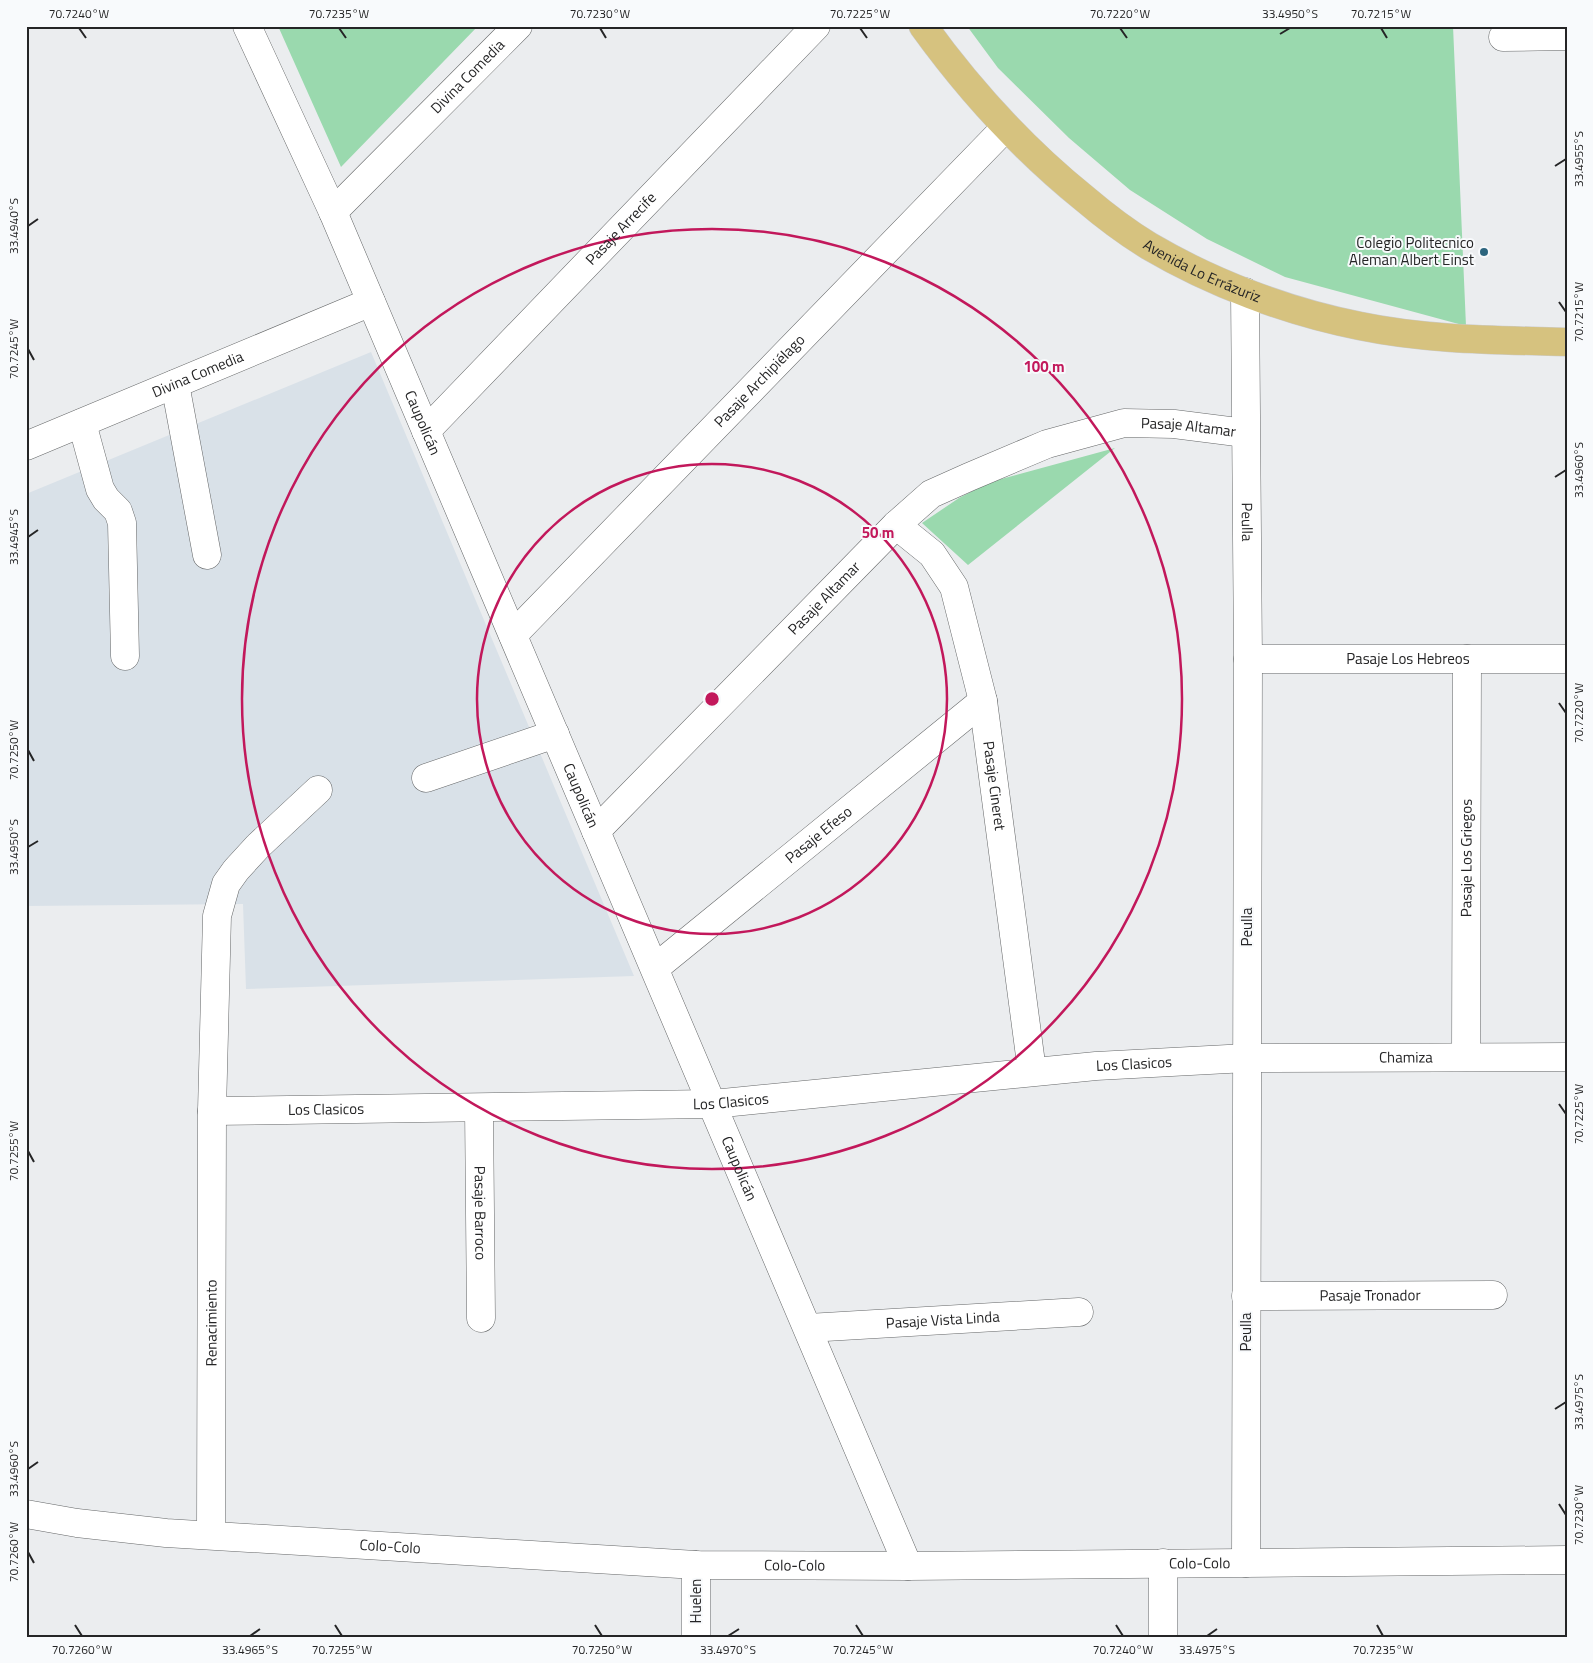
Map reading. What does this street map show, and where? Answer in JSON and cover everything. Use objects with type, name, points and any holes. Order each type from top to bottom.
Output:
[{"type":"main road","name":"Avenida Lo Errázuriz","points":[[923,26],[971,89],[1037,159],[1111,221],[1149,246],[1195,269],[1245,292],[1320,317],[1361,326],[1404,333],[1567,342]]},
{"type":"street","name":"Caupolicán","points":[[247,26],[333,212],[908,1566]]},
{"type":"street","name":"Divina Comedia","points":[[333,212],[518,26]]},
{"type":"street","name":"Pasaje Arrecife","points":[[426,431],[816,26]]},
{"type":"street","points":[[1503,37],[1567,36]]},
{"type":"street","name":"Pasaje Archipiélago","points":[[513,635],[1006,127]]},
{"type":"street","name":"Peulla","points":[[1245,292],[1248,659],[1246,1563]]},
{"type":"street","name":"Divina Comedia","points":[[26,446],[371,302]]},
{"type":"street","points":[[175,384],[208,555]]},
{"type":"street","points":[[82,423],[100,489],[106,499],[118,511],[122,523],[125,656]]},
{"type":"street","name":"Pasaje Altamar","points":[[596,831],[896,525],[931,494],[1047,444],[1124,423],[1174,424],[1245,433]]},
{"type":"street","name":"Pasaje Cineret","points":[[896,525],[932,554],[954,587],[983,701],[1032,1071]]},
{"type":"street","name":"Pasaje Los Hebreos","points":[[1248,659],[1567,659]]},
{"type":"street","name":"Pasaje Los Griegos","points":[[1466,1057],[1467,659]]},
{"type":"street","name":"Pasaje Efeso","points":[[655,968],[983,701]]},
{"type":"street","points":[[426,778],[555,734]]},
{"type":"street","name":"Renacimiento","points":[[211,1535],[212,1110],[217,916],[226,884],[236,870],[258,846],[318,790]]},
{"type":"street","name":"Chamiza","points":[[1247,1058],[1567,1057]]},
{"type":"street","name":"Los Clasicos","points":[[212,1110],[713,1104],[1032,1071],[1247,1058]]},
{"type":"street","name":"Pasaje Barroco","points":[[479,1108],[481,1318]]},
{"type":"street","name":"Pasaje Tronador","points":[[1246,1296],[1493,1295]]},
{"type":"street","name":"Pasaje Vista Linda","points":[[808,1328],[1079,1312]]},
{"type":"street","name":"Colo-Colo","points":[[26,1514],[122,1529],[696,1565],[908,1566],[1567,1560]]},
{"type":"street","points":[[1163,1563],[1163,1637]]},
{"type":"street","name":"Huelen","points":[[696,1565],[696,1637]]},
{"type":"shaded area","points":[[371,352],[634,976],[246,989],[243,904],[26,906],[26,494]]},
{"type":"green space","points":[[278,26],[478,26],[341,167]]},
{"type":"green space","points":[[967,26],[1453,26],[1466,326],[1285,277],[1207,239],[1130,190],[1069,138],[998,68]]},
{"type":"green space","points":[[1115,448],[968,565],[922,523],[959,498],[990,482]]},
{"type":"place","name":"Colegio Politecnico Aleman Albert Einst","points":[[1484,252]]}]
